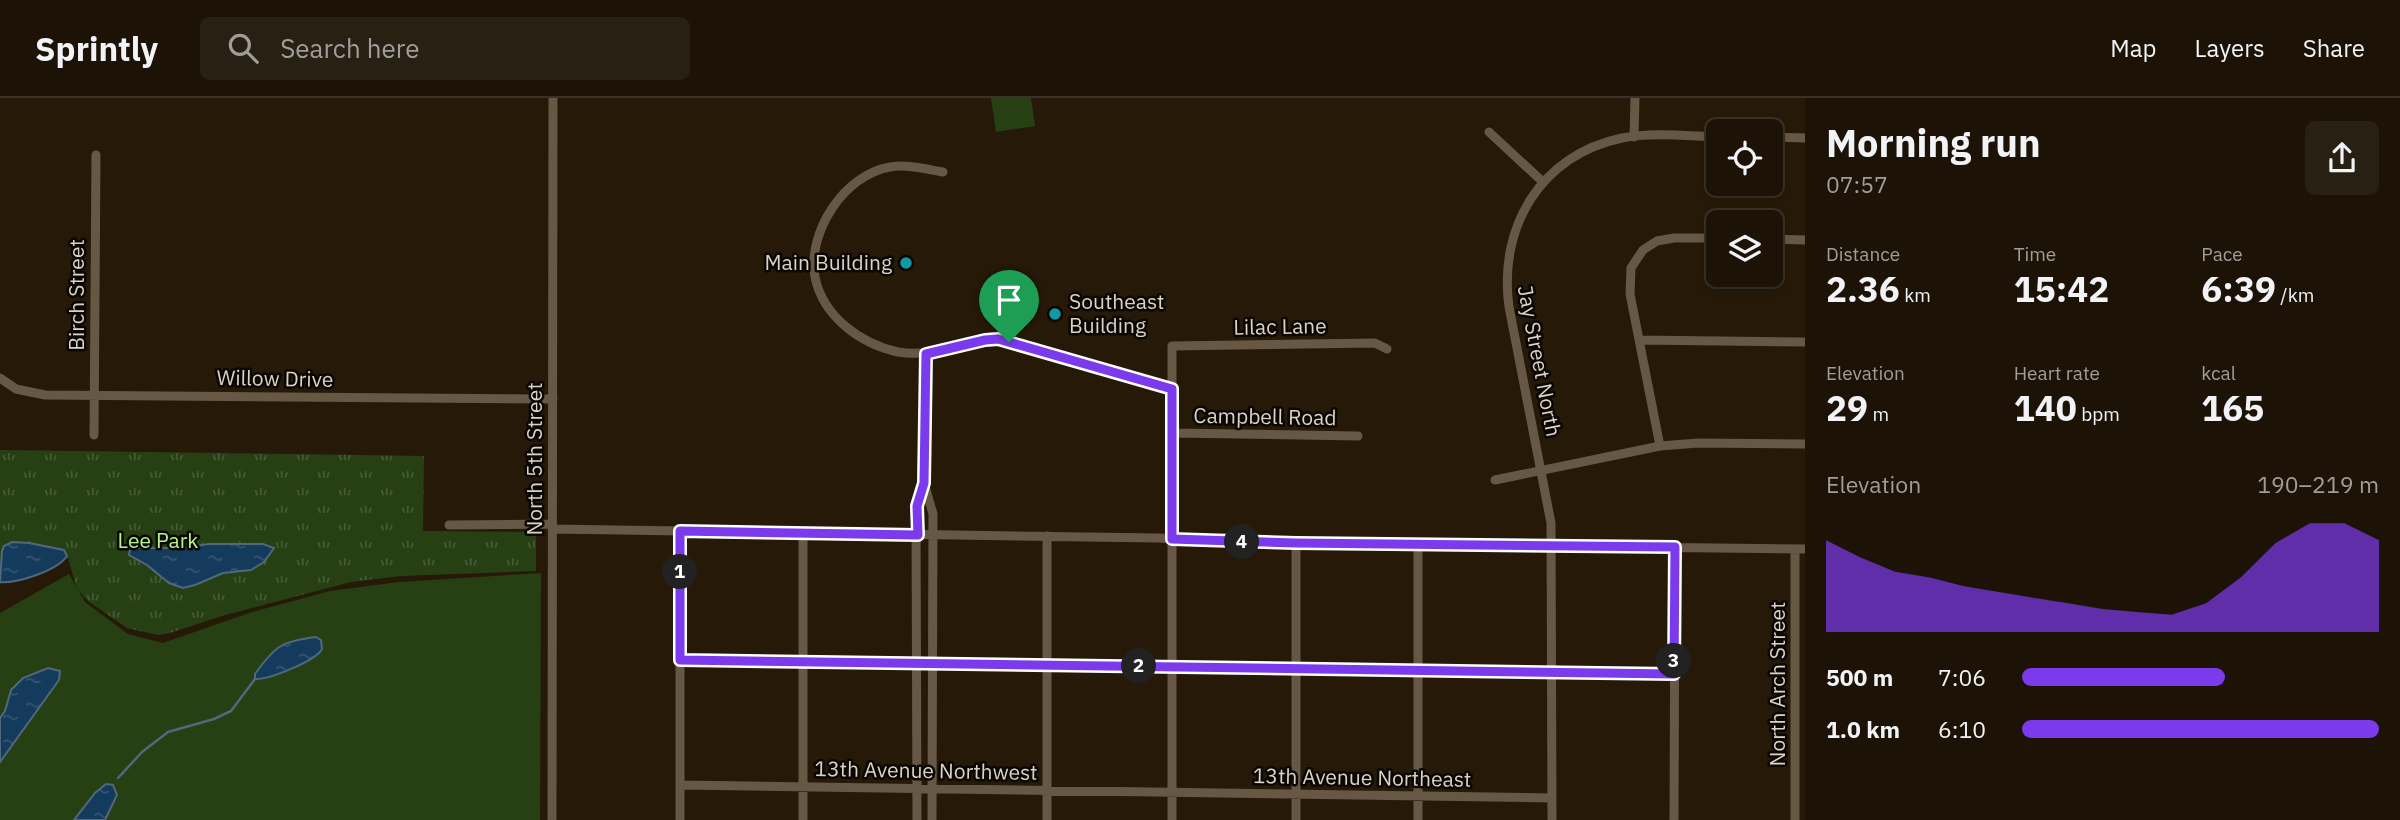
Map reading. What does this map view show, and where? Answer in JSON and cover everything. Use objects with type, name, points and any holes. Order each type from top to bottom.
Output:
[{"type":"street","name":"North 5th Street","points":[[552,820],[553,98]]},
{"type":"street","points":[[1634,136],[1635,98]]},
{"type":"street","points":[[1489,132],[1543,182]]},
{"type":"street","name":"Jay Street North","points":[[1552,820],[1551,523],[1505,283],[1509,251],[1517,226],[1543,182],[1585,150],[1634,136],[1706,137]]},
{"type":"street","points":[[1783,137],[1805,138]]},
{"type":"street","name":"Birch Street","points":[[94,435],[96,155]]},
{"type":"street","points":[[943,172],[893,167],[881,169],[858,182],[835,204],[828,215],[814,261],[822,297],[841,323],[857,336],[889,349],[926,354],[998,339],[1172,389],[1172,820]]},
{"type":"street","points":[[1660,446],[1629,275],[1634,261],[1650,244],[1674,238],[1706,239]]},
{"type":"street","points":[[1783,239],[1805,240]]},
{"type":"street","points":[[1639,340],[1805,342]]},
{"type":"street","name":"Lilac Lane","points":[[1172,389],[1172,346],[1376,343],[1387,349]]},
{"type":"street","points":[[917,820],[917,506],[924,483],[926,354]]},
{"type":"street","name":"Willow Drive","points":[[0,378],[16,389],[45,395],[553,399]]},
{"type":"street","name":"Campbell Road","points":[[1171,433],[1358,436]]},
{"type":"street","points":[[1495,480],[1660,446],[1699,443],[1805,444]]},
{"type":"street","points":[[924,483],[932,507],[932,820]]},
{"type":"street","points":[[449,525],[1296,543],[1800,549]]},
{"type":"street","points":[[680,531],[680,820]]},
{"type":"street","points":[[803,533],[803,820]]},
{"type":"street","points":[[1047,536],[1047,820]]},
{"type":"street","points":[[1296,543],[1296,820]]},
{"type":"street","points":[[1418,544],[1418,820]]},
{"type":"street","points":[[1674,820],[1675,547]]},
{"type":"street","name":"North Arch Street","points":[[1795,820],[1800,549]]},
{"type":"street","points":[[680,660],[1674,674]]},
{"type":"street","name":"13th Avenue Northwest","points":[[680,785],[1172,793]]},
{"type":"street","name":"13th Avenue Northeast","points":[[1172,793],[1552,798]]},
{"type":"green space","points":[[991,98],[1031,98],[1035,126],[996,132]]},
{"type":"green space","name":"Lee Park","points":[[0,450],[424,456],[423,531],[536,532],[536,571],[401,576],[351,582],[158,635],[127,628],[88,601],[77,589],[68,558],[0,584]]},
{"type":"green space","points":[[541,573],[540,820],[0,820],[0,613],[69,574],[85,602],[128,634],[163,643],[252,612],[330,591],[399,582]]},
{"type":"water","points":[[12,542],[64,550],[67,556],[55,566],[36,575],[0,582],[2,551],[4,546]]},
{"type":"water","points":[[208,544],[263,544],[274,548],[264,562],[251,570],[223,573],[183,588],[169,583],[147,565],[129,555],[130,549],[135,548],[184,548]]},
{"type":"water","points":[[316,637],[321,640],[322,649],[311,659],[280,673],[255,679],[255,674],[280,646]]},
{"type":"water","points":[[48,668],[60,671],[59,680],[0,762],[0,718],[11,690],[23,678]]},
{"type":"water","points":[[106,784],[113,785],[117,795],[105,820],[74,820],[95,793]]},
{"type":"waterway","points":[[118,778],[142,752],[168,732],[214,719],[231,711],[255,679]]},
{"type":"place","name":"Main Building","points":[[906,263]]},
{"type":"place","name":"Southeast Building","points":[[1055,314]]},
{"type":"route","points":[[985,340],[1009,342],[1172,389],[1172,539],[1675,547],[1674,674],[680,660],[680,531],[918,535],[917,506],[924,483],[926,354],[985,340]]}]
